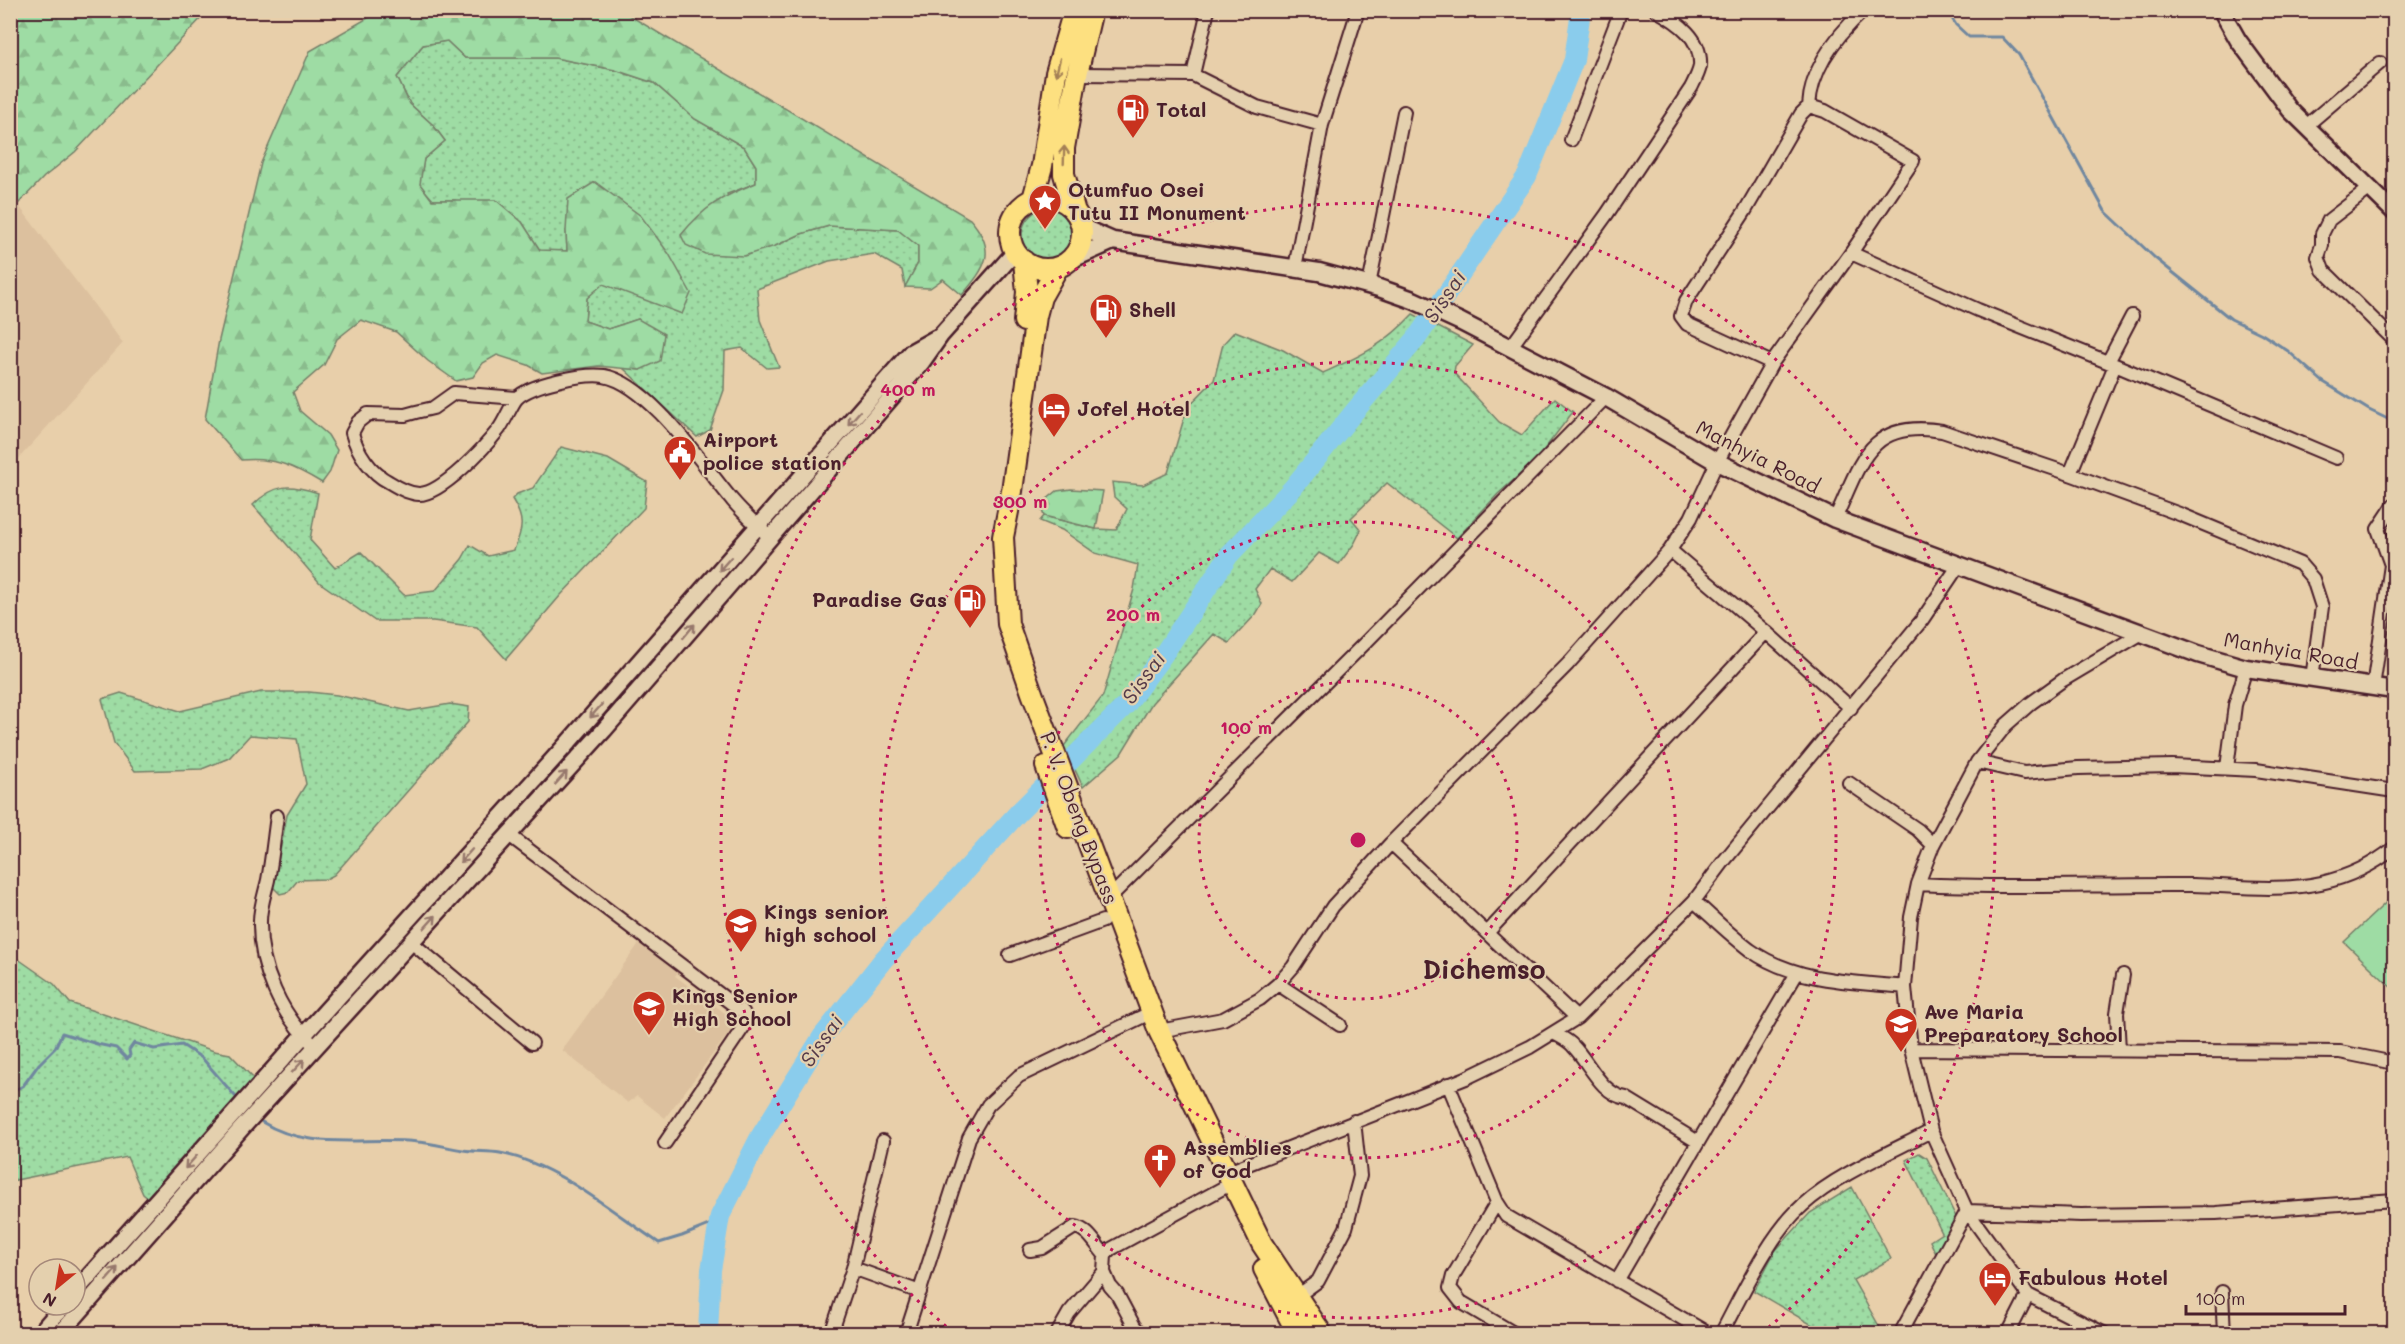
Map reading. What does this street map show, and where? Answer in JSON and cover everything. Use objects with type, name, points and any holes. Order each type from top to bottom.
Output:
[{"type":"highway","points":[[1033,199],[1042,166],[1056,73],[1074,10]]},
{"type":"highway","points":[[1078,220],[1063,202],[1048,197],[1033,199],[1016,212],[1010,227],[1011,243],[1020,257],[1036,268],[1063,264],[1076,252],[1081,240],[1078,220],[1064,174],[1064,148],[1092,10]]},
{"type":"highway","name":"P. V. Obeng Bypass","points":[[1020,257],[1027,292],[992,536],[997,626],[1109,898],[1147,1014],[1159,1031],[1225,1180],[1262,1244],[1322,1334]]},
{"type":"highway","name":"P. V. Obeng Bypass","points":[[1063,264],[1041,297],[1036,316],[1012,491],[1003,537],[1008,624],[1032,693],[1103,921],[1291,1321],[1301,1334]]},
{"type":"main road","name":"Manhyia Road","points":[[1078,220],[1113,241],[1295,268],[1369,285],[1413,300],[1461,322],[1606,397],[1717,462],[1835,519],[2198,654],[2246,668],[2394,690]]},
{"type":"main road","points":[[1063,264],[1113,241]]},
{"type":"street","points":[[1192,75],[1208,10]]},
{"type":"street","points":[[1295,268],[1322,125],[1358,10]]},
{"type":"street","points":[[1571,140],[1621,10]]},
{"type":"street","points":[[1510,348],[1607,213],[1691,88],[1700,67],[1697,49],[1689,33],[1656,10]]},
{"type":"street","points":[[1772,363],[1687,324],[1681,316],[1686,301],[1745,210],[1801,114],[1809,106],[1810,90],[1833,45],[1863,10]]},
{"type":"street","points":[[2221,10],[2238,40],[2290,110],[2394,212]]},
{"type":"street","points":[[2306,126],[2380,63]]},
{"type":"street","points":[[1077,75],[1192,75],[1257,107],[1322,125]]},
{"type":"street","points":[[1159,1031],[1223,1019],[1260,999],[1278,984],[1293,967],[1333,906],[1391,843],[1568,664],[1670,550],[1691,518],[1717,462],[1772,363],[1851,253],[1913,161],[1825,111],[1809,106]]},
{"type":"street","points":[[1369,285],[1404,112]]},
{"type":"street","points":[[2369,189],[2329,220],[2322,234],[2318,257],[2323,270],[2394,340]]},
{"type":"street","points":[[1851,253],[1978,310],[2336,458]]},
{"type":"street","points":[[87,1279],[253,1104],[303,1036],[543,771],[922,362],[941,335],[1020,257]]},
{"type":"street","points":[[2070,474],[2132,316]]},
{"type":"street","points":[[517,398],[499,429],[483,447],[445,483],[419,494],[401,489],[385,480],[368,465],[355,447],[352,433],[357,422],[368,414],[405,415],[433,408],[454,393],[517,398],[540,386],[584,376],[603,376],[625,385],[647,400],[696,455],[735,504],[763,531]]},
{"type":"street","points":[[1109,898],[1365,644],[1606,397]]},
{"type":"street","points":[[1835,519],[1870,447],[1882,438],[1900,431],[1922,428],[1942,431],[2182,515],[2300,564],[2313,579],[2322,607],[2312,678]]},
{"type":"street","points":[[2373,687],[2391,565],[2378,529],[2394,505]]},
{"type":"street","points":[[253,1104],[316,1047],[604,730],[763,531]]},
{"type":"street","points":[[1670,550],[1767,632],[1851,708]]},
{"type":"street","points":[[1105,1255],[1225,1180],[1354,1121],[1466,1078],[1530,1047],[1577,1018],[1694,901],[1724,861],[1922,620],[1959,565]]},
{"type":"street","points":[[1486,933],[1767,632]]},
{"type":"street","points":[[2105,1334],[2028,1294],[1966,1211],[1931,1131],[1911,1049],[1905,987],[1911,917],[1918,884],[1933,844],[1977,762],[2006,725],[2031,703],[2073,674],[2142,633]]},
{"type":"street","points":[[2227,768],[2235,705],[2246,668]]},
{"type":"street","points":[[1977,762],[2024,773],[2078,768],[2172,766],[2227,768],[2268,771],[2394,791]]},
{"type":"street","points":[[1849,783],[1918,830],[1933,844]]},
{"type":"street","points":[[277,816],[260,918],[260,937],[265,964],[290,1020],[316,1047]]},
{"type":"street","points":[[509,835],[743,1012],[746,1018],[744,1026],[666,1143]]},
{"type":"street","points":[[1391,843],[1577,1018]]},
{"type":"street","points":[[1918,884],[1984,888],[2192,885],[2275,887],[2320,883],[2340,877],[2360,870],[2394,848]]},
{"type":"street","points":[[1694,901],[1751,950],[1797,973],[1836,981],[1905,987]]},
{"type":"street","points":[[1010,954],[1103,921]]},
{"type":"street","points":[[411,942],[532,1043]]},
{"type":"street","points":[[1617,1281],[1797,973]]},
{"type":"street","points":[[2119,1050],[2117,1013],[2123,975]]},
{"type":"street","points":[[1278,984],[1340,1025]]},
{"type":"street","points":[[906,1334],[969,1138],[988,1105],[1019,1076],[1147,1014]]},
{"type":"street","points":[[1554,1033],[1572,1044],[1608,1090],[1619,1097],[1626,1098],[1698,1142]]},
{"type":"street","points":[[1911,1049],[2340,1052],[2394,1063]]},
{"type":"street","points":[[1448,1084],[1497,1202],[1506,1216],[1709,1334]]},
{"type":"street","points":[[1296,1297],[1318,1281],[1346,1228],[1360,1176],[1354,1121]]},
{"type":"street","points":[[65,1332],[235,1124]]},
{"type":"street","points":[[1721,1334],[1759,1263],[1801,1206],[1824,1188],[1931,1131]]},
{"type":"street","points":[[831,1334],[853,1268],[883,1142]]},
{"type":"street","points":[[1966,1211],[2080,1215],[2216,1213],[2394,1200]]},
{"type":"street","points":[[1497,1202],[1453,1276],[1450,1288],[1461,1302],[1515,1334]]},
{"type":"street","points":[[1900,1334],[1966,1211]]},
{"type":"street","points":[[1030,1250],[1042,1248],[1075,1227],[1082,1228],[1105,1255],[1104,1272],[1134,1326],[1141,1334]]},
{"type":"street","points":[[853,1268],[920,1292]]},
{"type":"street","points":[[1057,1334],[1069,1313],[1104,1272]]},
{"type":"street","points":[[2222,1292],[2224,1334]]},
{"type":"street","points":[[2008,1334],[2028,1294]]},
{"type":"street","points":[[39,1334],[54,1317]]},
{"type":"shaded area","points":[[10,194],[123,343],[11,467],[10,467]]},
{"type":"shaded area","name":"Kings Senior High School","points":[[643,938],[682,967],[675,976],[737,1022],[665,1118],[637,1096],[628,1103],[562,1050]]},
{"type":"green space","points":[[12,10],[208,11],[75,152],[44,177],[18,204],[10,197]]},
{"type":"green space","points":[[380,11],[622,11],[970,219],[984,240],[986,250],[982,267],[962,295],[943,279],[930,288],[905,287],[918,263],[918,246],[898,230],[829,226],[744,256],[705,254],[686,245],[681,235],[714,203],[756,183],[756,166],[744,147],[695,119],[654,83],[615,70],[555,58],[465,58],[447,41],[423,45],[397,77],[410,104],[433,125],[445,141],[424,159],[420,184],[432,200],[496,200],[522,222],[540,250],[567,251],[568,199],[595,182],[641,216],[669,254],[691,293],[682,314],[603,284],[587,298],[585,321],[608,329],[638,319],[664,334],[660,361],[640,370],[598,366],[542,373],[528,365],[497,355],[483,363],[473,377],[456,381],[428,361],[396,332],[361,320],[337,339],[324,365],[293,392],[300,411],[328,435],[337,450],[330,472],[322,483],[274,461],[241,460],[205,419],[219,340],[261,163],[310,51]]},
{"type":"green space","points":[[447,41],[465,58],[555,58],[615,70],[654,83],[695,119],[744,147],[756,166],[756,183],[727,194],[775,246],[801,234],[829,226],[899,230],[918,246],[918,263],[905,287],[902,270],[874,254],[829,261],[757,289],[760,320],[779,367],[767,368],[742,348],[725,351],[724,390],[710,430],[697,437],[623,368],[640,370],[638,319],[608,329],[585,321],[587,298],[603,283],[682,313],[566,231],[567,251],[540,251],[522,222],[455,200],[433,200],[419,184],[424,159],[445,141],[433,125],[410,104],[397,77],[423,45]]},
{"type":"green space","points":[[1044,208],[1054,208],[1064,212],[1072,220],[1076,235],[1072,250],[1064,258],[1054,262],[1044,262],[1034,258],[1026,250],[1022,240],[1022,230],[1026,220],[1034,212]]},
{"type":"green space","points":[[1413,314],[1473,345],[1455,366],[1454,373],[1499,422],[1522,435],[1555,398],[1573,412],[1536,460],[1498,494],[1457,538],[1387,483],[1351,518],[1361,530],[1339,564],[1319,553],[1292,582],[1270,569],[1255,589],[1262,604],[1256,614],[1229,643],[1214,634],[1152,703],[1121,754],[1083,787],[1064,746],[1103,696],[1134,589],[1138,565],[1095,553],[1062,530],[1040,521],[1044,516],[1096,529],[1116,530],[1127,509],[1114,497],[1112,482],[1143,485],[1168,473],[1187,408],[1214,380],[1223,344],[1235,331],[1283,350],[1323,373],[1382,342]]},
{"type":"green space","points":[[561,447],[608,459],[647,482],[644,508],[560,596],[506,659],[477,627],[433,621],[375,621],[319,582],[253,505],[268,493],[283,487],[318,493],[310,540],[335,568],[361,552],[404,595],[435,591],[462,559],[470,545],[488,556],[514,550],[521,519],[512,499],[517,494],[533,488]]},
{"type":"green space","points":[[1071,489],[1103,491],[1096,529],[1044,516],[1040,505],[1057,491]]},
{"type":"green space","points":[[261,692],[309,692],[337,695],[409,711],[450,704],[469,707],[468,722],[334,875],[326,879],[298,880],[288,892],[280,894],[273,887],[287,815],[306,784],[297,739],[250,735],[229,758],[202,769],[135,771],[114,743],[102,699],[121,693],[180,711]]},
{"type":"green space","points":[[2394,895],[2394,990],[2344,942]]},
{"type":"green space","points":[[11,954],[54,984],[70,1003],[214,1051],[230,1054],[256,1081],[150,1200],[143,1194],[127,1157],[11,1181]]},
{"type":"green space","points":[[1919,1153],[1927,1158],[1956,1217],[1952,1234],[1937,1256],[1930,1241],[1942,1233],[1906,1160]]},
{"type":"green space","points":[[1852,1187],[1891,1259],[1853,1280],[1883,1333],[1826,1333],[1754,1291],[1775,1251],[1810,1213]]},
{"type":"waterway","name":"Sissai","points":[[708,1334],[711,1270],[720,1216],[760,1137],[822,1037],[883,960],[1018,813],[1126,705],[1163,655],[1229,555],[1292,489],[1416,339],[1527,176],[1574,60],[1581,10]]},
{"type":"waterway","points":[[1947,10],[1956,25],[1969,37],[2002,37],[2019,55],[2105,211],[2155,258],[2231,319],[2262,334],[2288,351],[2322,381],[2369,410],[2394,422]]},
{"type":"waterway","points":[[10,1092],[23,1086],[39,1064],[55,1048],[62,1033],[116,1048],[127,1059],[134,1043],[154,1049],[182,1045],[202,1058],[235,1096]]},
{"type":"waterway","points":[[262,1122],[280,1131],[318,1140],[430,1143],[463,1150],[500,1153],[521,1159],[542,1167],[583,1190],[659,1243],[719,1221]]},
{"type":"place","name":"Total","points":[[1133,139]]},
{"type":"place","name":"Otumfuo Osei Tutu II Monument","points":[[1045,230]]},
{"type":"place","name":"Shell","points":[[1106,339]]},
{"type":"place","name":"Jofel Hotel","points":[[1054,438]]},
{"type":"place","name":"Airport police station","points":[[680,481]]},
{"type":"place","name":"Paradise Gas","points":[[970,629]]},
{"type":"place","name":"Kings senior high school","points":[[741,953]]},
{"type":"place","name":"Kings Senior High School","points":[[649,1036]]},
{"type":"place","name":"Ave Maria Preparatory School","points":[[1901,1053]]},
{"type":"place","name":"Assemblies of God","points":[[1160,1189]]},
{"type":"place","name":"Fabulous Hotel","points":[[1995,1307]]},
{"type":"district","name":"Dichemso","points":[[1484,970]]}]
